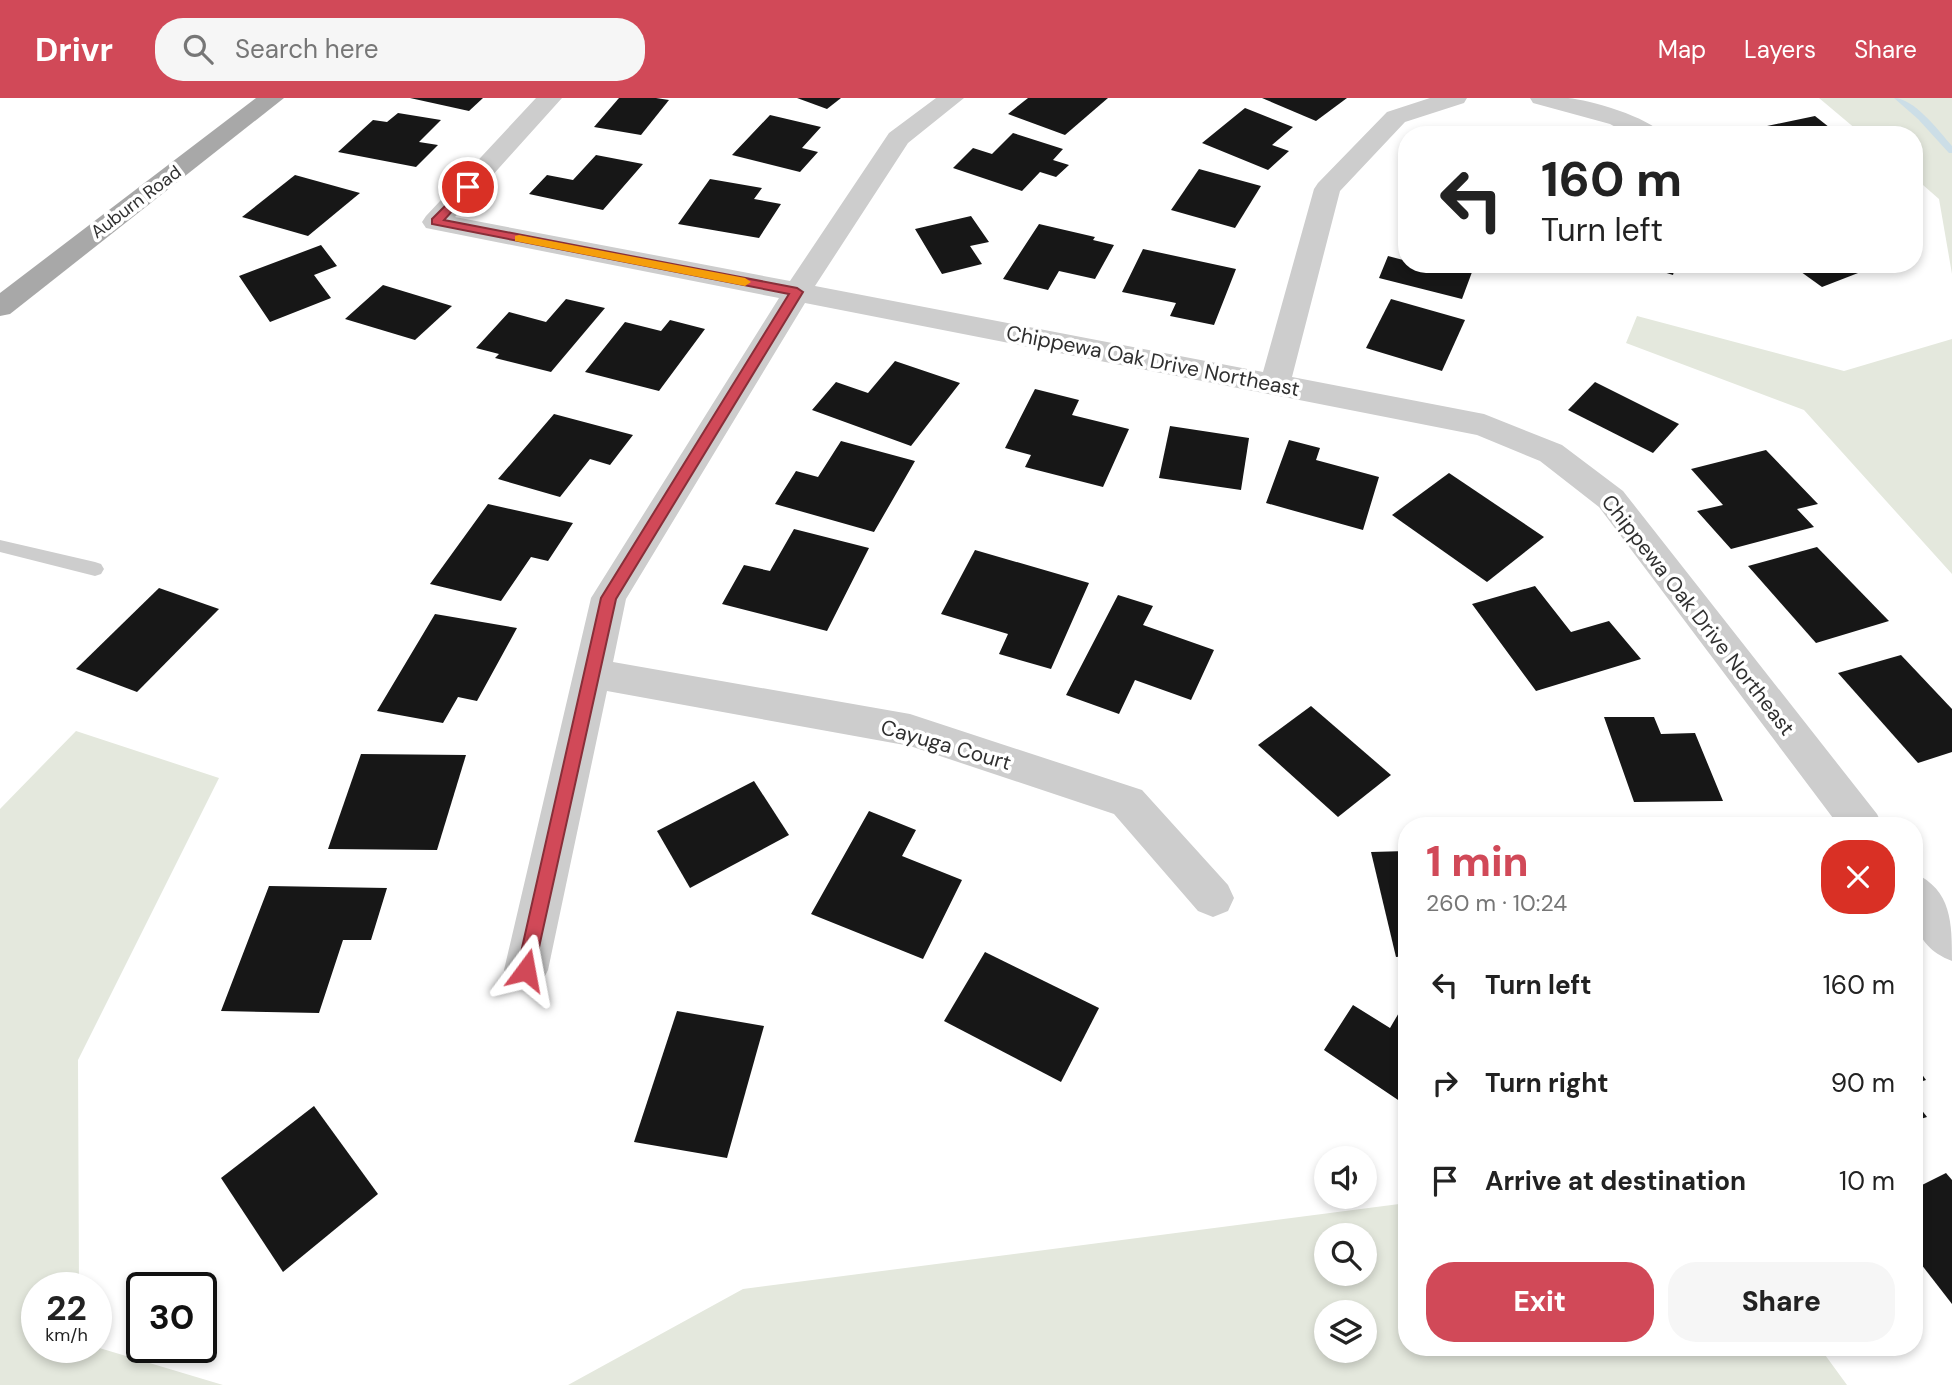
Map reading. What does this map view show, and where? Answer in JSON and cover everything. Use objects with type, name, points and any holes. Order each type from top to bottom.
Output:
[{"type":"main road","name":"Auburn Road","points":[[0,307],[272,98]]},
{"type":"street","name":"Chippewa Oak Drive Northeast","points":[[550,98],[436,222],[1485,425],[1551,453],[1611,499],[1856,817]]},
{"type":"street","points":[[526,970],[609,598],[797,292],[898,138],[951,98]]},
{"type":"street","points":[[1275,385],[1327,189],[1396,117],[1455,98]]},
{"type":"street","points":[[1542,98],[1619,119],[1633,126]]},
{"type":"street","name":"Cayuga Court","points":[[592,673],[910,730],[1128,802],[1213,898]]},
{"type":"street","points":[[1923,904],[1952,941]]},
{"type":"lane","points":[[0,547],[96,569]]},
{"type":"shaded area","points":[[1819,98],[1952,98],[1952,274],[1939,199],[1923,185],[1923,126],[1852,126]]},
{"type":"shaded area","points":[[1637,316],[1844,371],[1952,339],[1952,574],[1804,410],[1626,343]]},
{"type":"shaded area","points":[[76,731],[219,778],[78,1060],[79,1272],[21,1272],[21,1363],[112,1363],[112,1352],[126,1356],[126,1363],[149,1363],[223,1385],[0,1385],[0,809]]},
{"type":"shaded area","points":[[1398,1204],[1398,1356],[1826,1356],[1847,1385],[568,1385],[743,1289]]},
{"type":"building","points":[[410,98],[483,98],[469,111]]},
{"type":"building","points":[[619,98],[669,100],[641,135],[594,127]]},
{"type":"building","points":[[797,98],[841,98],[827,109]]},
{"type":"building","points":[[1028,98],[1108,98],[1065,135],[1008,114]]},
{"type":"building","points":[[1262,98],[1347,98],[1316,121]]},
{"type":"building","points":[[1245,108],[1293,127],[1272,145],[1289,151],[1268,170],[1202,143]]},
{"type":"building","points":[[398,113],[441,120],[419,142],[438,145],[416,167],[338,152],[373,120],[387,122]]},
{"type":"building","points":[[770,115],[821,127],[802,148],[818,152],[800,172],[732,155]]},
{"type":"building","points":[[1815,116],[1828,126],[1767,126]]},
{"type":"building","points":[[1013,133],[1063,149],[1053,160],[1069,165],[1056,177],[1040,172],[1022,191],[953,168],[973,148],[992,154]]},
{"type":"building","points":[[596,155],[643,164],[603,210],[529,194],[547,175],[573,180]]},
{"type":"building","points":[[1199,169],[1261,186],[1235,228],[1171,210]]},
{"type":"building","points":[[295,175],[360,193],[308,236],[242,217]]},
{"type":"building","points":[[710,179],[762,188],[754,199],[781,204],[759,238],[678,224]]},
{"type":"building","points":[[971,216],[989,242],[970,246],[982,264],[942,274],[915,229]]},
{"type":"building","points":[[1039,224],[1095,237],[1093,240],[1114,245],[1095,279],[1059,271],[1048,290],[1003,279]]},
{"type":"building","points":[[321,245],[337,266],[314,275],[331,298],[270,322],[239,276]]},
{"type":"building","points":[[1143,249],[1236,269],[1214,325],[1170,316],[1176,303],[1122,292]]},
{"type":"building","points":[[1388,256],[1398,259],[1398,273],[1472,273],[1462,299],[1379,278]]},
{"type":"building","points":[[1803,273],[1858,273],[1822,287]]},
{"type":"building","points":[[383,285],[452,306],[415,340],[345,319]]},
{"type":"building","points":[[566,299],[605,308],[551,372],[495,358],[499,354],[476,348],[509,312],[546,322]]},
{"type":"building","points":[[1391,299],[1465,320],[1442,371],[1366,348]]},
{"type":"building","points":[[670,320],[705,329],[659,391],[585,372],[625,322],[661,331]]},
{"type":"building","points":[[895,361],[960,383],[911,446],[812,410],[836,382],[868,393]]},
{"type":"building","points":[[1595,382],[1679,424],[1653,453],[1568,410]]},
{"type":"building","points":[[1035,389],[1079,400],[1072,415],[1129,429],[1103,487],[1025,467],[1031,455],[1005,448]]},
{"type":"building","points":[[554,414],[633,435],[610,465],[590,459],[560,497],[498,479]]},
{"type":"building","points":[[1170,426],[1249,438],[1241,490],[1159,478]]},
{"type":"building","points":[[1289,440],[1320,448],[1316,460],[1379,477],[1363,530],[1266,503]]},
{"type":"building","points":[[841,441],[915,461],[874,532],[775,504],[796,471],[818,477]]},
{"type":"building","points":[[1766,450],[1818,504],[1797,509],[1814,527],[1731,549],[1697,511],[1723,505],[1691,469]]},
{"type":"building","points":[[1449,473],[1544,537],[1487,582],[1392,515]]},
{"type":"building","points":[[488,504],[573,523],[548,561],[531,557],[501,601],[430,584]]},
{"type":"building","points":[[794,529],[869,548],[827,631],[722,604],[744,565],[770,571]]},
{"type":"building","points":[[1817,547],[1889,621],[1816,643],[1748,566]]},
{"type":"building","points":[[975,550],[1089,583],[1051,669],[999,654],[1008,634],[941,614]]},
{"type":"building","points":[[1535,586],[1571,632],[1609,621],[1641,659],[1536,691],[1472,604]]},
{"type":"building","points":[[159,588],[219,609],[137,692],[76,669]]},
{"type":"building","points":[[1118,595],[1153,606],[1143,625],[1214,650],[1191,700],[1135,680],[1119,714],[1066,695]]},
{"type":"building","points":[[435,614],[517,628],[477,701],[458,697],[443,723],[377,711]]},
{"type":"building","points":[[1901,655],[1952,709],[1952,752],[1918,763],[1838,673]]},
{"type":"building","points":[[1311,706],[1391,775],[1338,817],[1258,745]]},
{"type":"building","points":[[1604,717],[1654,717],[1661,734],[1695,733],[1723,801],[1634,802]]},
{"type":"building","points":[[361,754],[466,755],[437,850],[328,849]]},
{"type":"building","points":[[754,781],[789,835],[690,888],[657,831]]},
{"type":"building","points":[[869,811],[916,830],[902,856],[962,880],[923,959],[811,914]]},
{"type":"building","points":[[1398,851],[1398,957],[1396,957],[1371,852]]},
{"type":"building","points":[[269,886],[387,888],[371,940],[343,940],[319,1013],[221,1011]]},
{"type":"building","points":[[985,952],[1099,1008],[1061,1082],[944,1021]]},
{"type":"building","points":[[1353,1005],[1390,1028],[1398,1014],[1398,1100],[1324,1050]]},
{"type":"building","points":[[677,1011],[764,1026],[727,1158],[634,1142]]},
{"type":"building","points":[[314,1106],[378,1194],[283,1272],[221,1178]]},
{"type":"building","points":[[1946,1173],[1952,1180],[1952,1304],[1923,1267],[1923,1184]]},
{"type":"waterway","points":[[1898,98],[1921,117],[1952,151]]},
{"type":"slow traffic","points":[[519,238],[745,282]]},
{"type":"route","points":[[468,187],[436,222],[797,292],[609,598],[526,970]]}]
